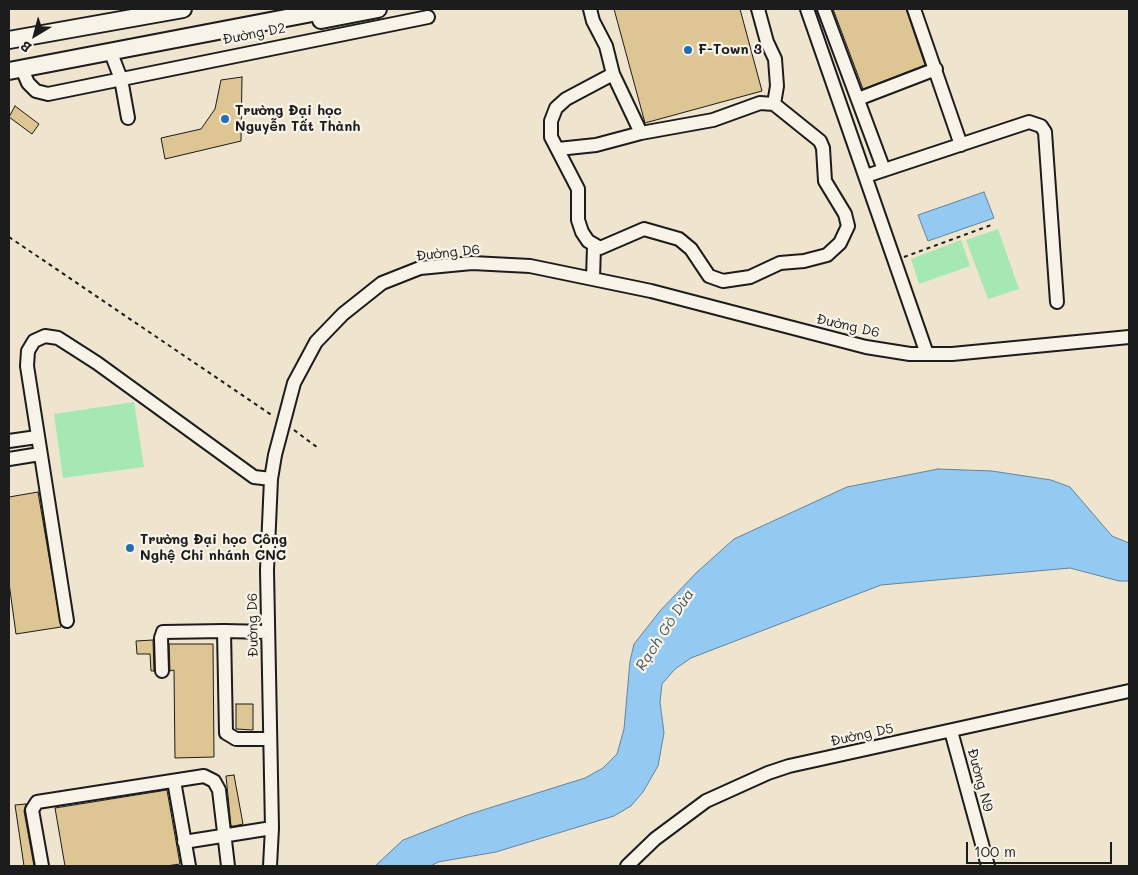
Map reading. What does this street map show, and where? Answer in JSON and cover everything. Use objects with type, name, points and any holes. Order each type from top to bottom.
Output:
[{"type":"main road","points":[[42,33],[53,23],[134,9]]},
{"type":"main road","points":[[9,40],[183,9]]},
{"type":"main road","name":"Đường D2","points":[[15,70],[333,9]]},
{"type":"main road","name":"Đường D2","points":[[131,49],[149,55],[378,9]]},
{"type":"street","points":[[590,9],[593,21],[606,46],[613,74],[641,132]]},
{"type":"street","points":[[758,9],[766,42],[775,59],[777,86],[774,104]]},
{"type":"street","points":[[807,9],[927,354]]},
{"type":"street","points":[[824,9],[884,170]]},
{"type":"street","points":[[914,9],[936,68],[961,145]]},
{"type":"street","points":[[15,70],[36,91],[48,94],[428,17]]},
{"type":"street","points":[[111,53],[121,79],[128,118]]},
{"type":"street","points":[[858,99],[936,68]]},
{"type":"street","points":[[558,149],[596,145],[641,132],[713,120],[760,103],[774,104],[811,133],[822,146],[825,181],[845,214],[848,226],[845,236],[833,251],[819,258],[780,264],[750,277],[723,281],[709,276],[686,242],[660,233],[644,229],[607,246],[594,246],[585,237],[579,226],[578,189],[558,149],[550,131],[551,121],[556,108],[566,99],[613,74]]},
{"type":"street","points":[[866,176],[1029,122],[1037,124],[1044,130],[1055,247],[1057,302]]},
{"type":"street","points":[[593,279],[594,246]]},
{"type":"street","name":"Đường D6","points":[[270,866],[272,828],[267,570],[271,479],[282,422],[294,383],[316,342],[342,314],[382,283],[420,268],[472,263],[530,266],[651,291],[866,347],[910,354],[1129,337]]},
{"type":"street","points":[[67,621],[26,358],[34,341],[52,336],[58,338],[97,363],[254,477],[271,479]]},
{"type":"street","points":[[9,441],[37,437]]},
{"type":"street","points":[[9,459],[40,454]]},
{"type":"street","points":[[224,631],[226,733],[236,739],[270,739]]},
{"type":"street","points":[[162,671],[161,638],[164,632],[268,632]]},
{"type":"street","name":"Đường D5","points":[[628,866],[655,840],[706,801],[757,777],[789,766],[1129,691]]},
{"type":"street","name":"Đường N9","points":[[951,731],[988,866]]},
{"type":"street","points":[[42,866],[32,810],[37,802],[204,776],[214,781],[219,790],[228,866]]},
{"type":"street","points":[[174,781],[189,866]]},
{"type":"street","points":[[184,842],[225,837],[272,828]]},
{"type":"path","points":[[894,260],[994,224]]},
{"type":"path","points":[[9,237],[318,448]]},
{"type":"shaded area","points":[[9,9],[1129,9],[1129,866],[9,866]]},
{"type":"green space","points":[[998,229],[1019,289],[988,299],[966,240]]},
{"type":"green space","points":[[961,240],[970,266],[919,284],[911,259]]},
{"type":"green space","points":[[134,402],[144,467],[63,478],[54,414]]},
{"type":"water","points":[[984,192],[994,218],[928,241],[918,215]]},
{"type":"water","name":"Rạch Gò Dừa","points":[[938,469],[992,471],[1051,480],[1070,487],[1112,536],[1129,543],[1129,581],[1119,581],[1070,568],[881,585],[691,658],[675,669],[662,684],[660,702],[664,733],[658,766],[643,792],[631,806],[614,816],[496,852],[438,862],[431,866],[375,866],[403,840],[467,815],[585,778],[603,768],[617,754],[624,729],[630,661],[634,644],[660,611],[696,573],[734,539],[847,487]]},
{"type":"building","name":"F-Town 3","points":[[614,9],[740,9],[762,91],[645,123]]},
{"type":"building","points":[[833,9],[906,9],[925,65],[863,89]]},
{"type":"building","name":"Trường Đại học Nguyễn Tất Thành","points":[[242,77],[241,141],[165,159],[161,138],[201,129],[215,109],[221,80]]},
{"type":"building","points":[[15,106],[39,124],[32,134],[9,117]]},
{"type":"building","points":[[38,492],[61,627],[16,634],[9,583],[9,497]]},
{"type":"building","points":[[153,640],[154,671],[151,671],[150,654],[137,654],[136,641]]},
{"type":"building","points":[[169,644],[213,644],[214,757],[175,758],[174,670],[170,671]]},
{"type":"building","points":[[236,704],[253,704],[253,730],[236,729]]},
{"type":"building","points":[[234,775],[243,824],[231,826],[226,776]]},
{"type":"building","points":[[167,790],[180,864],[166,866],[65,866],[55,808]]},
{"type":"building","points":[[26,804],[24,811],[34,866],[24,866],[15,805]]},
{"type":"place","name":"F-Town 3","points":[[688,50]]},
{"type":"place","name":"Trường Đại học Nguyễn Tất Thành","points":[[225,119]]},
{"type":"place","name":"Trường Đại học Công Nghệ Chi nhánh CNC","points":[[130,548]]}]
